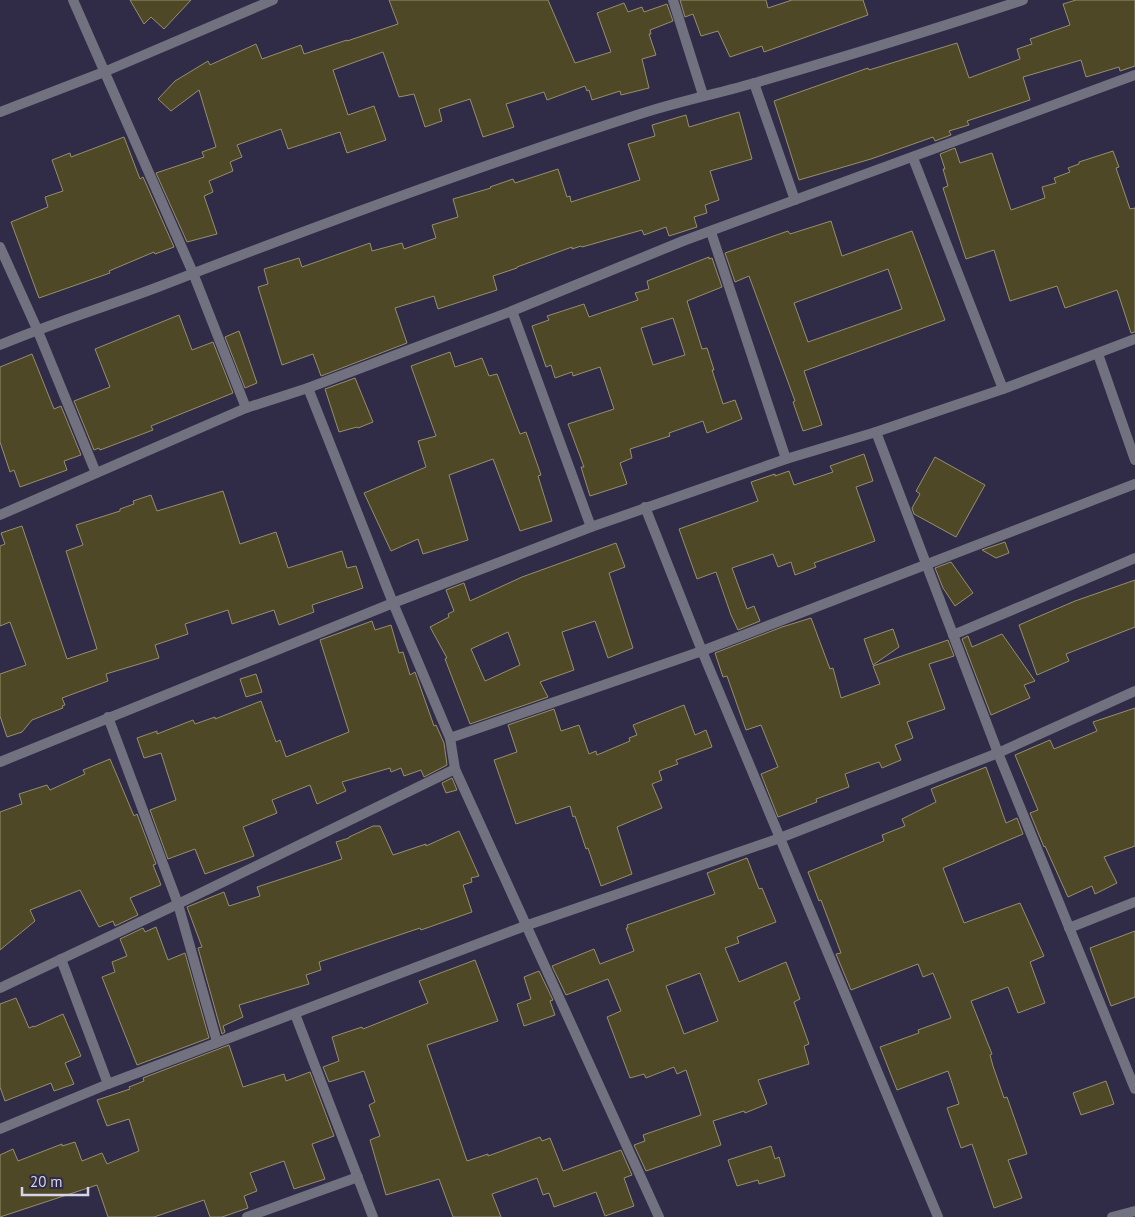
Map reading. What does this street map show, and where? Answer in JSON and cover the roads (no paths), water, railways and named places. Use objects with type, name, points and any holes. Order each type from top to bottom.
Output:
[{"type":"street","points":[[73,0],[193,273],[246,408]]},
{"type":"street","points":[[0,112],[104,72],[273,0]]},
{"type":"street","points":[[673,0],[703,95]]},
{"type":"street","points":[[0,345],[37,329],[104,307],[421,188],[644,113],[703,95],[754,83],[1023,0]]},
{"type":"street","points":[[0,514],[246,408],[308,388],[512,311],[684,241],[1135,75]]},
{"type":"street","points":[[754,83],[795,200]]},
{"type":"street","points":[[913,158],[1003,389]]},
{"type":"street","points":[[711,232],[786,459]]},
{"type":"street","points":[[0,247],[37,329],[96,473]]},
{"type":"street","points":[[512,311],[591,527]]},
{"type":"street","points":[[1,759],[393,602],[645,507],[1003,389],[1135,339]]},
{"type":"street","points":[[1098,354],[1135,460]]},
{"type":"street","points":[[308,388],[393,602],[450,738],[455,769],[659,1217]]},
{"type":"street","points":[[876,432],[998,752],[1135,1089]]},
{"type":"street","points":[[450,738],[702,651],[1135,484]]},
{"type":"street","points":[[645,507],[702,651],[938,1217]]},
{"type":"street","points":[[953,636],[1135,558]]},
{"type":"street","points":[[0,1129],[108,1084],[525,926],[780,838],[998,752],[1135,691]]},
{"type":"street","points":[[108,717],[178,904],[217,1042]]},
{"type":"street","points":[[0,988],[178,904],[455,769]]},
{"type":"street","points":[[1068,928],[1135,902]]},
{"type":"street","points":[[61,959],[108,1084]]},
{"type":"street","points":[[295,1014],[373,1217]]},
{"type":"street","points":[[247,1217],[358,1176]]},
{"type":"street","points":[[1112,1217],[1135,1211]]}]
